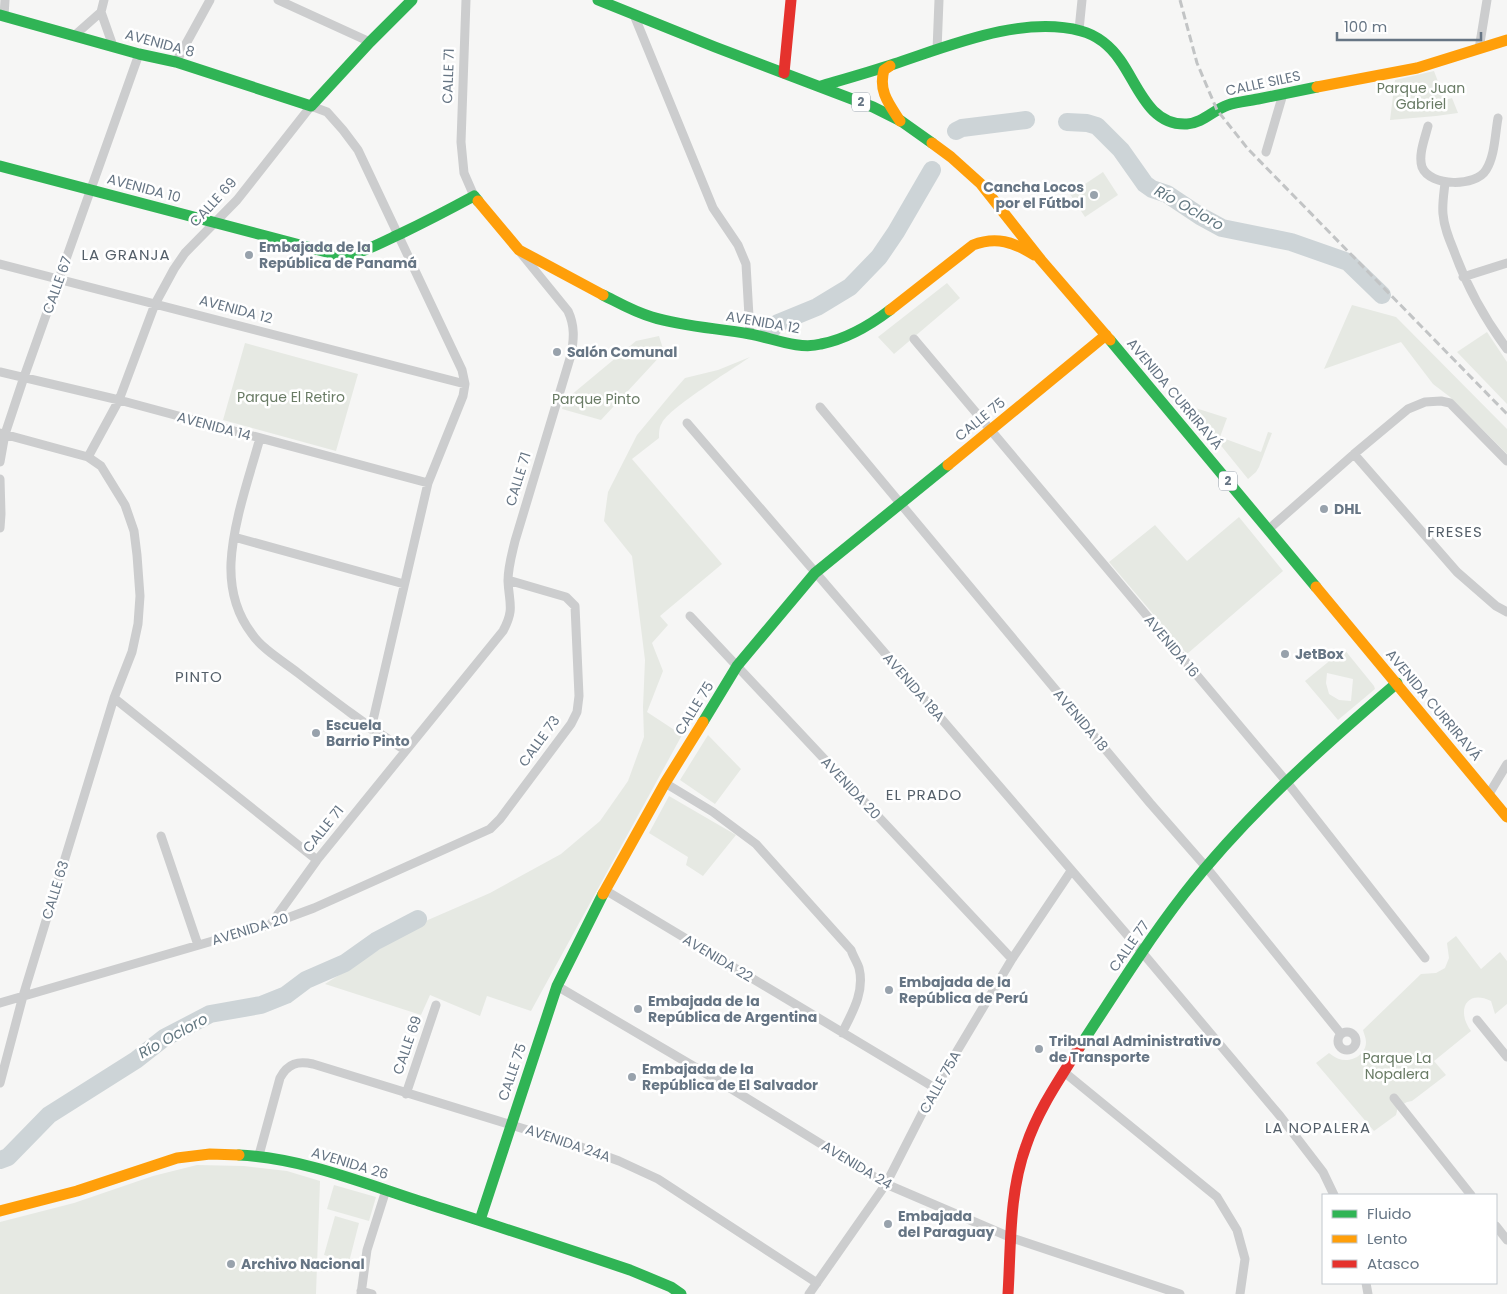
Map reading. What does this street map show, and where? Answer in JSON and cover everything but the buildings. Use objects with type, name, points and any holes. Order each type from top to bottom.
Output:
[{"type":"main road","name":"CALLE 69","points":[[311,106],[412,0]]},
{"type":"main road","points":[[626,0],[631,14]]},
{"type":"main road","points":[[784,73],[791,0]]},
{"type":"main road","name":"2","points":[[603,1],[631,14],[821,86],[873,107],[901,121]]},
{"type":"main road","name":"AVENIDA 8","points":[[2,16],[176,62],[311,106]]},
{"type":"main road","name":"CALLE SILES","points":[[821,86],[937,50],[1015,29],[1044,27],[1079,30],[1102,40],[1114,52],[1127,69],[1148,107],[1157,116],[1171,122],[1186,124],[1209,116],[1227,105],[1417,68],[1507,40]]},
{"type":"main road","points":[[892,65],[884,70],[881,86],[901,121]]},
{"type":"main road","name":"AVENIDA CURRIRAVÁ","points":[[901,121],[951,157],[981,184],[1041,260],[1269,529],[1507,817]]},
{"type":"main road","name":"AVENIDA 10","points":[[0,166],[338,255],[351,255],[366,250],[398,236],[474,196]]},
{"type":"main road","name":"CALLE 71","points":[[474,196],[519,250]]},
{"type":"main road","name":"AVENIDA 12","points":[[519,250],[575,281],[650,317],[684,325],[750,334],[788,344],[820,345],[871,325],[973,245],[984,240],[1002,240],[1018,246],[1041,260]]},
{"type":"main road","name":"CALLE 75","points":[[480,1220],[557,986],[605,890],[665,782],[737,666],[815,573],[1106,335]]},
{"type":"main road","name":"CALLE 77","points":[[1008,1294],[1014,1206],[1020,1163],[1038,1116],[1049,1094],[1141,951],[1206,867],[1286,781],[1397,683]]},
{"type":"main road","name":"AVENIDA 26","points":[[0,1211],[77,1190],[178,1158],[194,1155],[259,1155],[319,1168],[480,1220],[630,1270],[671,1287],[681,1294]]},
{"type":"street","points":[[2,16],[5,0]]},
{"type":"street","points":[[75,35],[100,12],[104,0]]},
{"type":"street","points":[[176,62],[210,0]]},
{"type":"street","points":[[278,0],[370,42]]},
{"type":"street","name":"CALLE 71","points":[[466,0],[461,142],[464,173],[474,196]]},
{"type":"street","points":[[937,50],[939,0]]},
{"type":"street","points":[[1079,30],[1082,0]]},
{"type":"street","points":[[1479,49],[1487,0]]},
{"type":"street","points":[[100,12],[114,46]]},
{"type":"street","points":[[631,14],[713,208],[738,245],[746,264],[750,334]]},
{"type":"street","name":"CALLE 67","points":[[0,462],[2,434],[140,54]]},
{"type":"street","points":[[1266,152],[1284,94]]},
{"type":"street","points":[[311,106],[327,112],[358,150],[462,370],[465,384],[428,483],[371,729]]},
{"type":"street","name":"CALLE 69","points":[[88,458],[119,400],[155,304],[174,269],[186,253],[238,200],[311,106]]},
{"type":"street","points":[[1428,126],[1422,152],[1422,166],[1428,176],[1445,183],[1478,178],[1485,172],[1492,156],[1498,118]]},
{"type":"street","points":[[1445,183],[1443,215],[1463,276],[1475,302],[1507,349]]},
{"type":"street","name":"CALLE 71","points":[[271,924],[317,860],[503,631],[509,620],[511,610],[508,580],[510,561],[571,355],[574,331],[568,311],[519,250]]},
{"type":"street","points":[[1463,276],[1507,263]]},
{"type":"street","name":"AVENIDA 12","points":[[0,264],[465,384]]},
{"type":"street","name":"AVENIDA 16","points":[[914,339],[1286,781],[1425,958]]},
{"type":"street","name":"AVENIDA 14","points":[[0,372],[119,400],[428,483]]},
{"type":"street","points":[[1269,529],[1408,409],[1425,402],[1441,401],[1450,403],[1507,461]]},
{"type":"street","name":"AVENIDA 18","points":[[820,407],[1150,803],[1206,867],[1342,1034]]},
{"type":"street","name":"AVENIDA 18A","points":[[687,423],[1141,951],[1302,1144],[1323,1172],[1334,1194]]},
{"type":"street","points":[[2,434],[88,458]]},
{"type":"street","points":[[260,438],[234,537],[231,564],[232,588],[236,607],[253,636],[274,655],[371,729],[406,750]]},
{"type":"street","points":[[1354,454],[1457,572],[1496,606],[1507,612]]},
{"type":"street","name":"CALLE 63","points":[[0,1083],[23,996],[114,698],[132,652],[138,624],[140,596],[134,531],[125,505],[101,466],[88,458]]},
{"type":"street","points":[[0,479],[0,528]]},
{"type":"street","points":[[234,537],[404,584]]},
{"type":"street","name":"CALLE 73","points":[[490,829],[500,819],[571,724],[577,712],[579,696],[575,606],[571,600],[560,595],[508,580]]},
{"type":"street","name":"AVENIDA 20","points":[[690,616],[1012,959]]},
{"type":"street","points":[[114,698],[317,860]]},
{"type":"street","points":[[1488,794],[1507,764]]},
{"type":"street","points":[[665,782],[713,812],[756,844],[850,950],[859,968],[859,994],[842,1033]]},
{"type":"street","name":"AVENIDA 20","points":[[0,1003],[271,924],[314,908],[490,829]]},
{"type":"street","points":[[161,836],[198,946]]},
{"type":"street","name":"CALLE 75A","points":[[810,1294],[886,1184],[935,1088],[1012,959],[1072,871]]},
{"type":"street","name":"AVENIDA 22","points":[[605,890],[935,1088]]},
{"type":"street","name":"AVENIDA 24","points":[[557,986],[722,1083],[886,1184],[1012,1238],[1180,1294]]},
{"type":"street","name":"CALLE 69","points":[[406,1094],[436,1005]]},
{"type":"street","points":[[1476,1020],[1507,1057]]},
{"type":"street","name":"AVENIDA 24A","points":[[259,1155],[280,1078],[285,1068],[303,1062],[314,1064],[406,1094],[511,1124],[594,1152],[658,1179],[817,1283]]},
{"type":"street","points":[[1064,1072],[1217,1197],[1237,1230],[1246,1259],[1240,1294]]},
{"type":"street","points":[[1394,1098],[1470,1194]]},
{"type":"street","points":[[372,1294],[361,1293],[367,1250],[386,1190]]},
{"type":"street","points":[[0,1203],[13,1208]]},
{"type":"street","points":[[1497,1227],[1507,1240]]},
{"type":"green space","name":"Parque Juan Gabriel","points":[[1434,71],[1445,100],[1452,98],[1458,113],[1390,120],[1395,80]]},
{"type":"green space","name":"Cancha Locos por el Fútbol","points":[[1103,172],[1118,195],[1085,217],[1070,194]]},
{"type":"green space","points":[[947,283],[960,298],[894,354],[878,337]]},
{"type":"green space","points":[[1352,305],[1396,317],[1507,429],[1507,454],[1450,397],[1433,384],[1401,342],[1324,369]]},
{"type":"green space","points":[[1487,332],[1507,362],[1507,404],[1457,352]]},
{"type":"green space","name":"Parque Pinto","points":[[659,336],[664,352],[601,420],[562,409],[564,401],[636,341]]},
{"type":"green space","name":"Parque El Retiro","points":[[245,343],[358,374],[336,451],[223,420]]},
{"type":"green space","points":[[750,357],[676,408],[661,425],[659,438],[632,459],[722,564],[660,616],[668,625],[652,643],[663,671],[647,712],[682,735],[531,1011],[487,996],[480,1016],[430,995],[421,1015],[325,984],[421,923],[490,893],[561,854],[600,821],[628,781],[644,737],[645,660],[632,556],[604,521],[608,492],[637,435],[685,378],[718,370]]},
{"type":"green space","points":[[1189,406],[1227,418],[1220,437],[1261,452],[1268,432],[1272,433],[1256,472],[1248,479]]},
{"type":"green space","points":[[1239,517],[1283,571],[1187,654],[1109,562],[1155,525],[1187,561]]},
{"type":"green space","points":[[1344,649],[1375,689],[1338,720],[1305,681]],"holes":[[[1327,673],[1353,679],[1351,701],[1339,700],[1329,694],[1326,683]]]},
{"type":"green space","points":[[708,735],[741,769],[715,804],[680,780]]},
{"type":"green space","points":[[669,796],[736,835],[703,876],[686,865],[688,857],[649,833]]},
{"type":"green space","name":"Parque La Nopalera","points":[[1456,936],[1481,969],[1500,952],[1507,961],[1507,1004],[1495,1014],[1491,1001],[1482,998],[1470,1000],[1466,1004],[1464,1016],[1471,1031],[1434,1061],[1446,1075],[1412,1101],[1398,1107],[1396,1115],[1374,1131],[1316,1063],[1329,1053],[1338,1059],[1344,1060],[1353,1059],[1361,1054],[1366,1042],[1363,1030],[1421,974],[1436,973],[1445,968],[1449,958],[1447,943]]},
{"type":"green space","points":[[197,1165],[244,1166],[287,1171],[320,1181],[316,1294],[0,1294],[0,1222],[74,1203],[153,1176]]},
{"type":"green space","points":[[334,1185],[376,1197],[369,1221],[327,1209]]},
{"type":"green space","points":[[335,1216],[359,1223],[349,1262],[324,1255]]},
{"type":"waterway","name":"Río Ocloro","points":[[956,131],[962,128],[1026,120]]},
{"type":"waterway","name":"Río Ocloro","points":[[1067,122],[1087,123],[1097,126],[1121,150],[1145,184],[1152,189],[1167,194],[1200,216],[1222,228],[1291,242],[1348,262],[1382,295]]},
{"type":"waterway","name":"Río Ocloro","points":[[769,332],[778,323],[817,307],[850,287],[879,257],[896,232],[932,170]]},
{"type":"waterway","name":"Río Ocloro","points":[[0,1160],[8,1157],[49,1115],[136,1060],[164,1038],[210,1014],[261,1005],[286,995],[306,980],[345,963],[376,941],[418,919]]},
{"type":"railway","points":[[1180,0],[1197,63],[1217,110],[1248,149],[1507,414]]},
{"type":"traffic: fast","points":[[0,15],[139,54],[176,62],[311,106],[412,0]]},
{"type":"traffic: fast","points":[[598,0],[873,107],[901,121],[932,143]]},
{"type":"traffic: fast","points":[[821,86],[986,35],[1035,27],[1058,27],[1087,33],[1108,46],[1116,55],[1146,102],[1163,118],[1174,123],[1193,123],[1231,104],[1317,87]]},
{"type":"traffic: fast","points":[[0,166],[338,255],[355,253],[370,248],[474,196],[478,201]]},
{"type":"traffic: fast","points":[[603,295],[639,313],[664,320],[750,334],[804,346],[831,342],[849,335],[890,310]]},
{"type":"traffic: fast","points":[[1110,340],[1316,587]]},
{"type":"traffic: fast","points":[[703,722],[737,666],[815,573],[948,465]]},
{"type":"traffic: fast","points":[[1079,1048],[1156,931],[1208,865],[1285,783],[1397,683]]},
{"type":"traffic: fast","points":[[480,1220],[557,986],[603,894]]},
{"type":"traffic: fast","points":[[239,1155],[284,1161],[351,1178],[630,1270],[671,1287],[681,1294]]},
{"type":"traffic: slow","points":[[1317,87],[1417,68],[1507,40]]},
{"type":"traffic: slow","points":[[890,66],[884,70],[882,84],[886,97],[900,121]]},
{"type":"traffic: slow","points":[[932,143],[981,184],[1041,260],[1110,340]]},
{"type":"traffic: slow","points":[[478,201],[519,250],[603,295]]},
{"type":"traffic: slow","points":[[890,310],[973,245],[989,241],[1005,242],[1034,255]]},
{"type":"traffic: slow","points":[[948,465],[1106,335]]},
{"type":"traffic: slow","points":[[1316,587],[1507,817]]},
{"type":"traffic: slow","points":[[603,894],[665,783],[703,722]]},
{"type":"traffic: slow","points":[[0,1211],[77,1191],[177,1158],[210,1154],[239,1155]]},
{"type":"traffic: jam","points":[[784,73],[791,0]]},
{"type":"traffic: jam","points":[[1008,1294],[1012,1219],[1020,1164],[1031,1133],[1043,1108],[1079,1048]]},
{"type":"place","name":"Cancha Locos por el Fútbol","points":[[1094,195]]},
{"type":"place","name":"Embajada de la República de Panamá","points":[[249,255]]},
{"type":"place","name":"Salón Comunal","points":[[557,352]]},
{"type":"place","name":"DHL","points":[[1324,509]]},
{"type":"place","name":"JetBox","points":[[1285,654]]},
{"type":"place","name":"Escuela Barrio Pinto","points":[[316,733]]},
{"type":"place","name":"Embajada de la República de Perú","points":[[889,990]]},
{"type":"place","name":"Embajada de la República de Argentina","points":[[638,1009]]},
{"type":"place","name":"Tribunal Administrativo de Transporte","points":[[1039,1049]]},
{"type":"place","name":"Embajada de la República de El Salvador","points":[[632,1077]]},
{"type":"place","name":"Embajada del Paraguay","points":[[888,1224]]},
{"type":"place","name":"Archivo Nacional","points":[[231,1264]]},
{"type":"district","name":"LA GRANJA","points":[[126,255]]},
{"type":"district","name":"FRESES","points":[[1455,532]]},
{"type":"district","name":"PINTO","points":[[199,677]]},
{"type":"district","name":"EL PRADO","points":[[924,795]]},
{"type":"district","name":"LA NOPALERA","points":[[1318,1128]]}]
